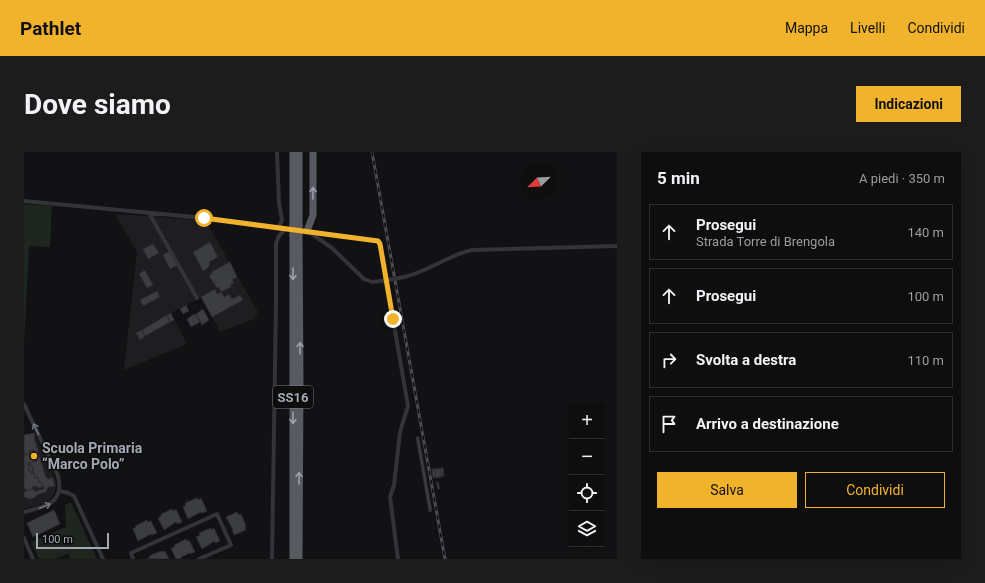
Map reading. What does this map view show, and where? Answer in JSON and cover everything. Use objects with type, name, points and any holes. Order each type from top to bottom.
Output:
[{"type":"highway","name":"SS16","points":[[293,152],[296,226]]},
{"type":"highway","name":"SS16","points":[[293,559],[296,226],[299,152]]},
{"type":"highway","points":[[307,231],[313,215],[313,152]]},
{"type":"highway","name":"SS16","points":[[296,235],[300,366],[299,559]]},
{"type":"street","points":[[276,227],[280,226],[282,220],[279,203],[277,152]]},
{"type":"street","points":[[24,201],[204,218],[378,241],[380,244],[408,406],[400,432],[394,485],[390,497],[398,559]]},
{"type":"street","points":[[150,213],[197,298]]},
{"type":"street","points":[[272,559],[276,243],[279,236],[285,229]]},
{"type":"street","points":[[307,231],[332,248],[364,278],[372,282],[419,273],[454,255],[472,250],[617,246]]},
{"type":"street","points":[[24,404],[58,476],[60,484],[60,490],[52,503],[44,507],[24,512]]},
{"type":"street","points":[[60,490],[74,496],[103,559]]},
{"type":"street","points":[[133,559],[131,553],[217,514],[231,545],[200,559]]},
{"type":"street","points":[[24,538],[33,559]]},
{"type":"shaded area","points":[[24,204],[52,206],[50,247],[29,246],[24,345]]},
{"type":"shaded area","points":[[115,214],[149,216],[196,300],[171,313],[187,344],[124,370],[137,252]]},
{"type":"shaded area","points":[[153,216],[206,221],[258,312],[254,319],[220,332]]},
{"type":"shaded area","name":"Scuola Primaria “Marco Polo”","points":[[34,433],[55,478],[55,492],[45,503],[24,509],[24,435]]},
{"type":"shaded area","points":[[71,502],[97,559],[70,559],[69,553],[55,559],[39,559],[31,542],[66,527],[65,505]]},
{"type":"building","points":[[210,242],[218,257],[209,262],[209,267],[203,271],[193,252]]},
{"type":"building","points":[[153,244],[159,253],[148,259],[143,249]]},
{"type":"building","points":[[170,251],[177,265],[170,269],[163,255]]},
{"type":"building","points":[[230,262],[237,277],[232,280],[234,283],[230,285],[231,287],[221,292],[219,287],[217,288],[209,276],[212,274],[211,272]]},
{"type":"building","points":[[145,270],[153,285],[147,288],[139,274]]},
{"type":"building","points":[[215,289],[217,294],[221,292],[224,297],[229,294],[232,299],[240,295],[243,300],[212,317],[201,297]]},
{"type":"building","points":[[157,291],[160,297],[143,306],[140,300]]},
{"type":"building","points":[[186,305],[189,311],[183,314],[180,309]]},
{"type":"building","points":[[203,309],[209,320],[202,325],[196,314]]},
{"type":"building","points":[[171,313],[174,320],[170,322],[167,315]]},
{"type":"building","points":[[196,314],[200,322],[191,327],[187,319]]},
{"type":"building","points":[[167,315],[170,322],[145,336],[142,330]]},
{"type":"building","points":[[142,330],[145,336],[140,340],[136,333]]},
{"type":"building","points":[[34,433],[46,478],[53,478],[55,486],[48,487],[46,492],[38,494],[34,498],[30,499],[24,497],[25,491],[34,489],[34,491],[37,491],[45,488],[41,482],[39,482],[38,477],[35,478],[34,473],[32,473],[33,468],[29,463],[37,461],[34,450],[29,451],[30,454],[25,455],[24,451],[24,435]]},
{"type":"building","points":[[416,437],[419,437],[432,511],[429,512]]},
{"type":"building","points":[[34,450],[37,461],[28,463],[29,470],[31,473],[34,473],[35,478],[38,477],[39,482],[41,482],[43,487],[32,487],[32,489],[27,491],[26,488],[24,489],[24,451],[25,455],[30,454],[29,451]]},
{"type":"building","points":[[28,463],[33,468],[32,473],[29,470]]},
{"type":"building","points":[[440,468],[442,477],[436,478],[435,470]]},
{"type":"building","points":[[443,468],[444,476],[433,478],[432,469]]},
{"type":"building","points":[[436,482],[438,482],[440,489],[438,489]]},
{"type":"building","points":[[197,498],[198,500],[201,498],[207,511],[201,512],[188,519],[183,507],[186,505],[185,503]]},
{"type":"building","points":[[172,509],[173,511],[176,509],[182,522],[177,524],[176,522],[164,530],[158,518],[161,514]]},
{"type":"building","points":[[54,510],[60,524],[33,537],[27,523]]},
{"type":"building","points":[[237,512],[239,515],[241,514],[246,530],[234,535],[226,517]]},
{"type":"building","points":[[147,520],[148,522],[151,521],[157,533],[151,534],[138,541],[133,529],[136,527],[135,526]]},
{"type":"building","points":[[211,528],[212,530],[214,528],[220,541],[215,543],[215,541],[202,549],[196,537],[200,535],[199,533]]},
{"type":"building","points":[[186,539],[187,541],[189,540],[195,552],[176,559],[171,548],[175,547],[174,545]]},
{"type":"building","points":[[165,551],[169,559],[147,559],[150,558],[149,556]]},
{"type":"railway","points":[[372,152],[445,559]]},
{"type":"place","name":"Scuola Primaria “Marco Polo”","points":[[34,456]]},
{"type":"route","points":[[204,218],[378,241],[380,244],[393,319]]}]
